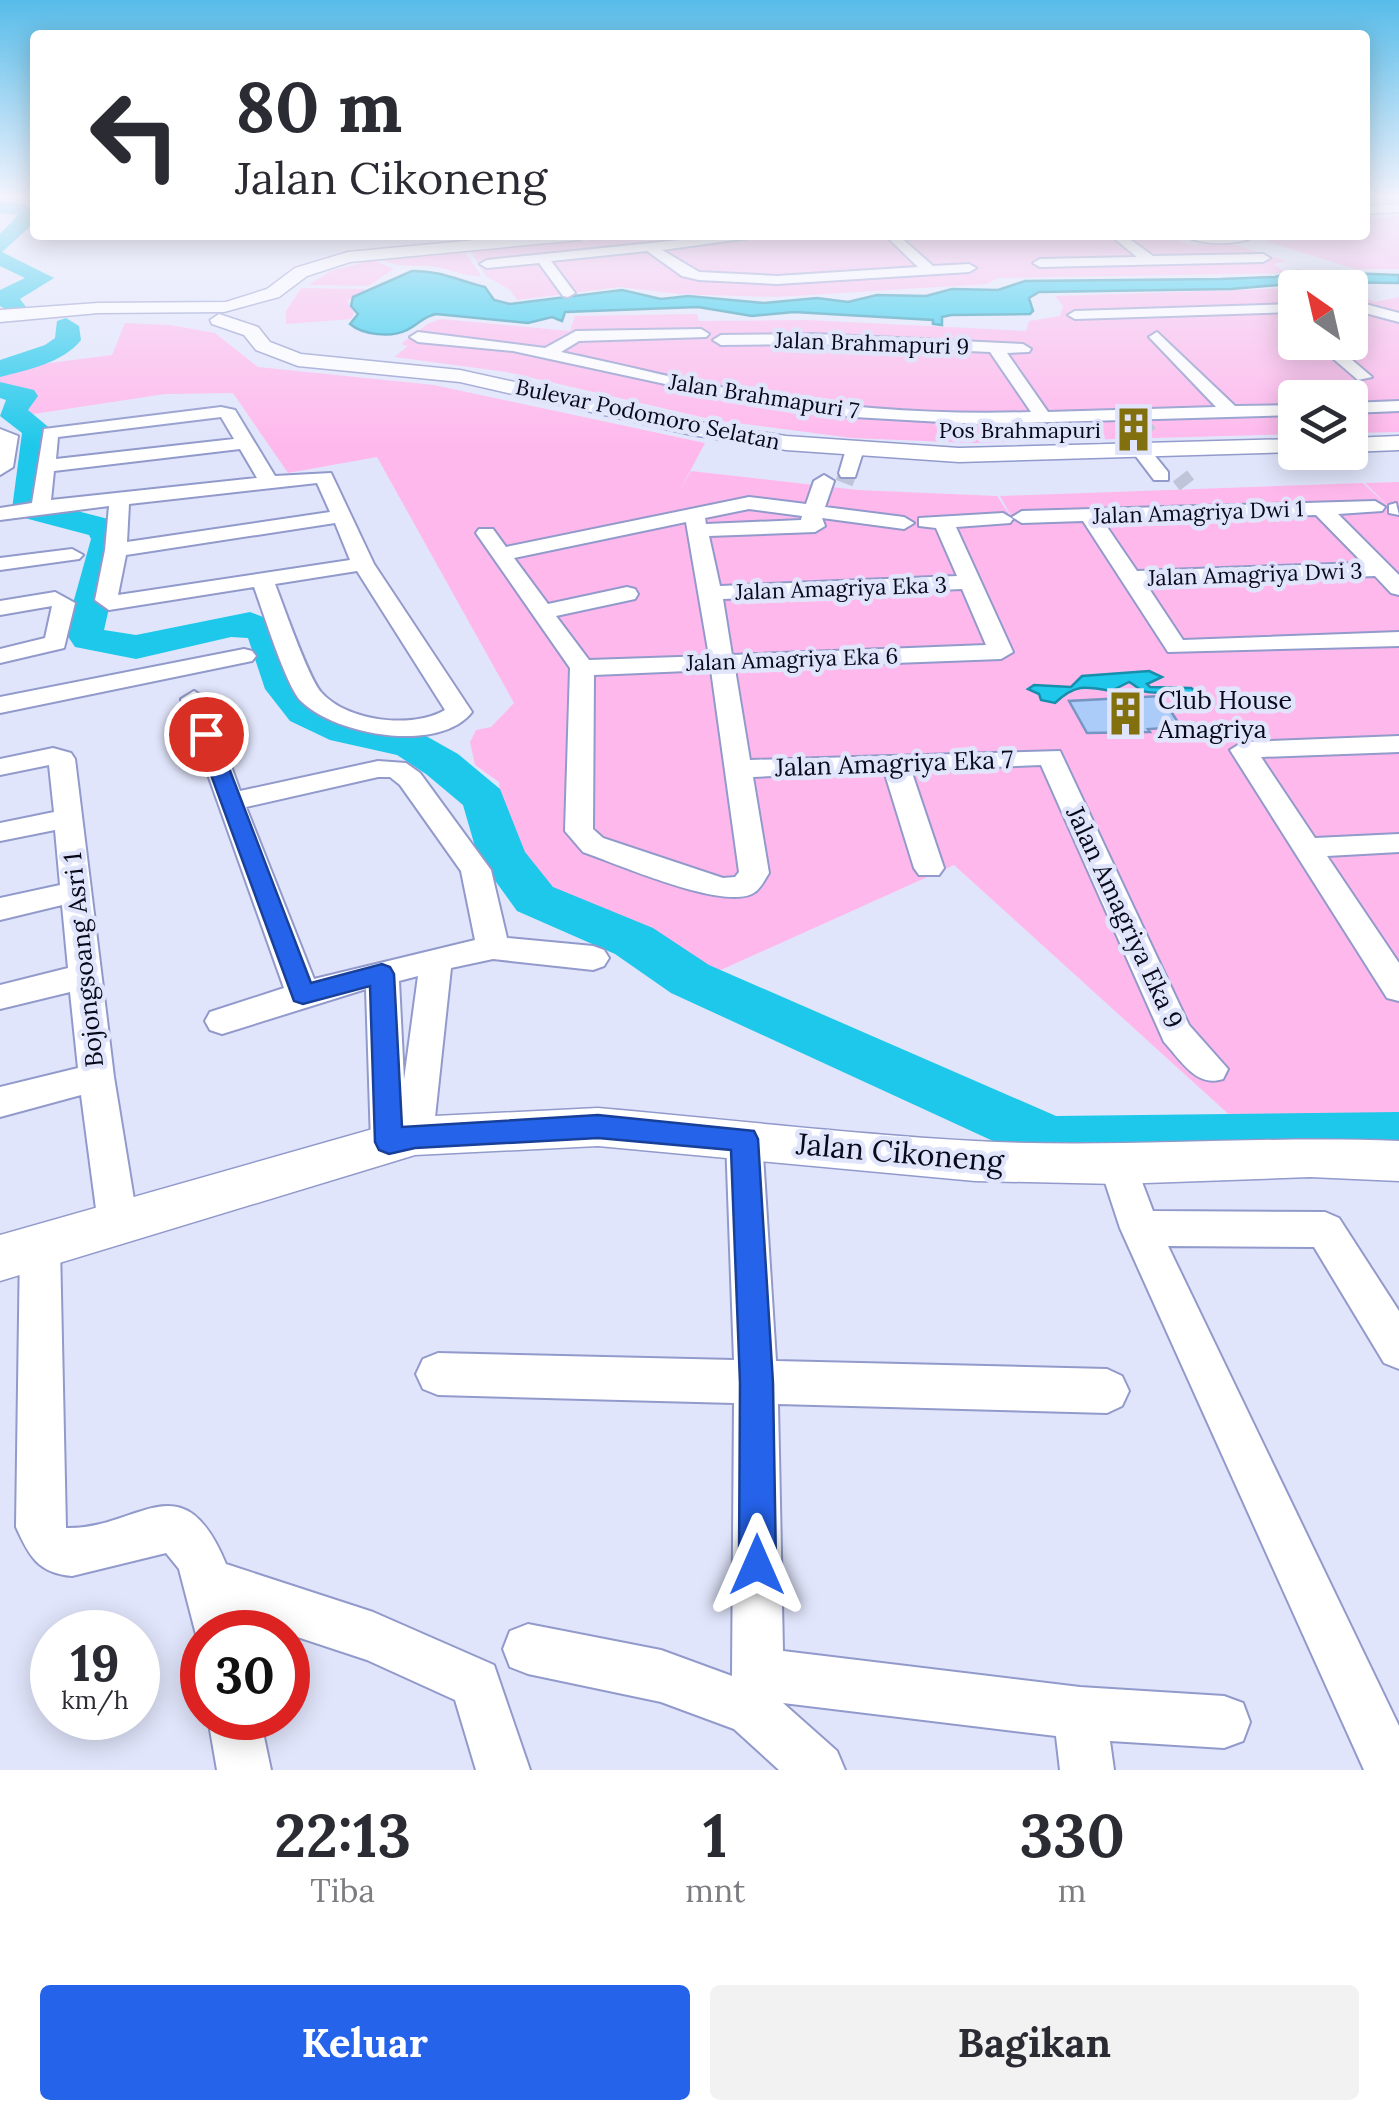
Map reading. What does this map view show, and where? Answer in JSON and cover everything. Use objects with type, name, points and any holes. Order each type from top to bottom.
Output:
[{"type":"street","points":[[0,316],[98,308],[223,312],[251,303],[265,312],[293,281]]},
{"type":"street","points":[[559,281],[568,293]]},
{"type":"street","points":[[1368,308],[1399,318]]},
{"type":"street","points":[[1074,315],[1278,309]]},
{"type":"street","points":[[0,325],[174,312]]},
{"type":"street","name":"Bulevar Podomoro Selatan","points":[[223,312],[265,312],[263,346],[298,360],[460,376],[692,428],[846,448],[959,456],[1136,431],[1278,444]]},
{"type":"street","points":[[546,354],[574,336],[701,334]]},
{"type":"street","name":"Jalan Brahmapuri 7","points":[[418,337],[512,346],[762,400],[836,410],[977,418],[1043,417],[1136,431],[1230,412],[1278,411]]},
{"type":"street","points":[[1157,337],[1230,412]]},
{"type":"street","name":"Jalan Brahmapuri 9","points":[[722,340],[813,339],[1022,349]]},
{"type":"street","points":[[996,348],[1043,417]]},
{"type":"street","points":[[1343,360],[1364,377]]},
{"type":"street","points":[[1368,407],[1399,406]]},
{"type":"street","points":[[25,510],[45,466],[50,433],[93,426],[226,412],[269,483]]},
{"type":"street","points":[[1136,431],[1200,513]]},
{"type":"street","points":[[0,434],[9,436],[4,467],[0,470]]},
{"type":"street","points":[[45,466],[246,443]]},
{"type":"street","points":[[1368,445],[1399,444]]},
{"type":"street","points":[[811,519],[836,477],[846,448]]},
{"type":"street","points":[[25,510],[324,477],[363,564],[459,712],[419,729],[392,727],[322,707],[309,695],[262,580]]},
{"type":"street","points":[[833,520],[836,477]]},
{"type":"street","points":[[119,499],[116,550],[106,600],[109,603],[363,564]]},
{"type":"street","points":[[1321,508],[1399,588]]},
{"type":"street","name":"Jalan Amagriya Dwi 1","points":[[502,554],[697,522],[811,519],[904,523],[1390,508]]},
{"type":"street","points":[[116,550],[344,516]]},
{"type":"street","points":[[1090,516],[1176,647],[1399,638]]},
{"type":"street","points":[[943,521],[971,582]]},
{"type":"street","points":[[587,602],[578,662],[579,831],[594,845],[722,888],[744,886],[754,874],[697,522]]},
{"type":"street","points":[[486,533],[578,662]]},
{"type":"street","points":[[0,564],[72,555]]},
{"type":"street","name":"Jalan Amagriya Dwi 3","points":[[1130,578],[1380,570]]},
{"type":"street","name":"Jalan Amagriya Eka 3","points":[[711,593],[971,582]]},
{"type":"street","name":"Jalan Amagriya Eka 6","points":[[578,662],[720,662],[1001,652],[971,582]]},
{"type":"street","points":[[542,612],[627,594]]},
{"type":"street","points":[[0,608],[55,599],[64,603],[56,643],[0,656]]},
{"type":"street","points":[[0,705],[244,656]]},
{"type":"street","points":[[194,699],[303,994]]},
{"type":"street","points":[[1399,744],[1243,750],[1399,988]]},
{"type":"street","name":"Bojongsoang Asri 1","points":[[0,767],[60,756],[96,1077],[118,1224]]},
{"type":"street","name":"Jalan Amagriya Eka 7","points":[[736,769],[1051,757]]},
{"type":"street","name":"Jalan Amagriya Eka 9","points":[[1051,757],[1176,1032],[1212,1069]]},
{"type":"street","points":[[895,763],[929,868]]},
{"type":"street","points":[[230,802],[378,768],[396,769],[410,779],[476,870],[493,948]]},
{"type":"street","points":[[0,832],[68,818]]},
{"type":"street","points":[[1306,848],[1399,843]]},
{"type":"street","points":[[0,908],[76,892]]},
{"type":"street","points":[[222,1021],[303,994],[493,948],[594,958]]},
{"type":"street","points":[[402,1139],[436,959]]},
{"type":"street","points":[[382,974],[402,1139]]},
{"type":"street","points":[[0,996],[85,976]]},
{"type":"street","points":[[0,1102],[96,1077]]},
{"type":"street","name":"Jalan Cikoneng","points":[[20,1252],[402,1139],[598,1127],[975,1161],[1118,1164],[1310,1158],[1399,1162]]},
{"type":"street","points":[[744,1139],[756,1383],[754,1692],[818,1770]]},
{"type":"street","points":[[1118,1164],[1140,1228],[1392,1770]]},
{"type":"street","points":[[1140,1228],[1325,1230],[1333,1237],[1399,1349]]},
{"type":"street","points":[[20,1252],[40,1527],[48,1544],[58,1551],[78,1550],[164,1528],[180,1532],[192,1546],[208,1583],[214,1610]]},
{"type":"street","points":[[438,1374],[1107,1392]]},
{"type":"street","points":[[208,1583],[373,1637],[476,1683],[503,1770]]},
{"type":"street","points":[[528,1649],[754,1692],[1224,1722]]},
{"type":"street","points":[[1080,1713],[1087,1770]]},
{"type":"street","points":[[238,1740],[244,1770]]},
{"type":"shaded area","points":[[315,281],[376,281],[368,286],[308,285]]},
{"type":"shaded area","points":[[494,281],[993,281],[776,297],[679,294],[620,287],[517,300],[510,290]]},
{"type":"shaded area","points":[[301,288],[366,289],[347,301],[354,313],[351,319],[286,324],[286,311]]},
{"type":"shaded area","points":[[1278,289],[1278,360],[1368,360],[1368,299],[1375,302],[1399,297],[1399,432],[1368,433],[1368,380],[1278,380],[1278,434],[972,443],[852,438],[714,420],[507,372],[394,357],[408,346],[401,344],[441,319],[570,331],[575,316],[697,314],[699,321],[807,320],[1026,331],[1029,321],[1060,316],[1063,306],[1055,296]]},
{"type":"shaded area","points":[[125,323],[215,333],[258,367],[434,385],[705,443],[680,490],[691,471],[858,490],[997,496],[1015,523],[1000,496],[1363,483],[1394,512],[1365,483],[1399,482],[1399,1122],[1245,1129],[954,865],[703,978],[652,937],[523,888],[503,829],[499,782],[475,765],[470,742],[476,730],[491,727],[514,703],[377,457],[288,473],[233,393],[165,394],[27,415],[24,419],[18,413],[31,400],[29,394],[0,388],[0,371],[10,368],[112,355]]},
{"type":"water","points":[[390,281],[463,281],[485,287],[494,300],[510,304],[622,290],[661,299],[688,296],[764,303],[817,298],[848,302],[877,295],[926,296],[952,289],[998,290],[1025,281],[1278,281],[1278,285],[1231,289],[1039,292],[1029,298],[1033,311],[1030,314],[951,315],[942,317],[942,325],[933,324],[933,320],[794,312],[752,316],[698,307],[565,312],[562,321],[552,317],[528,323],[436,314],[407,330],[385,335],[362,331],[350,324],[358,314],[351,306],[353,297]]},
{"type":"water","points":[[1368,281],[1399,281],[1368,283]]},
{"type":"water","points":[[1149,671],[1162,677],[1147,684],[1150,687],[1191,688],[1200,694],[1146,692],[1129,682],[1111,691],[1075,690],[1055,703],[1041,700],[1039,694],[1028,689],[1034,685],[1071,687],[1082,676]]},
{"type":"building","name":"Club House Amagriya","points":[[1161,696],[1181,727],[1148,729],[1150,732],[1087,733],[1069,701]]},
{"type":"waterway","points":[[14,307],[5,297],[38,281]]},
{"type":"waterway","points":[[0,369],[54,351],[68,340],[66,326]]},
{"type":"waterway","points":[[0,390],[24,396],[12,412],[37,430],[29,509],[104,528],[108,539],[84,632],[89,639],[136,647],[231,625],[250,624],[262,630],[273,645],[286,689],[305,712],[345,731],[411,745],[442,764],[484,799],[502,857],[535,899],[634,941],[690,979],[1052,1142],[1399,1138]]},
{"type":"tunnel","points":[[1142,426],[1149,434]]},
{"type":"tunnel","points":[[844,483],[848,473]]},
{"type":"tunnel","points":[[1180,476],[1187,485]]},
{"type":"place","name":"Pos Brahmapuri","points":[[1134,430]]},
{"type":"place","name":"Club House Amagriya","points":[[1125,714]]},
{"type":"route","points":[[206,734],[303,994],[382,974],[389,1142],[415,1136],[598,1127],[744,1139],[756,1383],[757,1565]]}]
